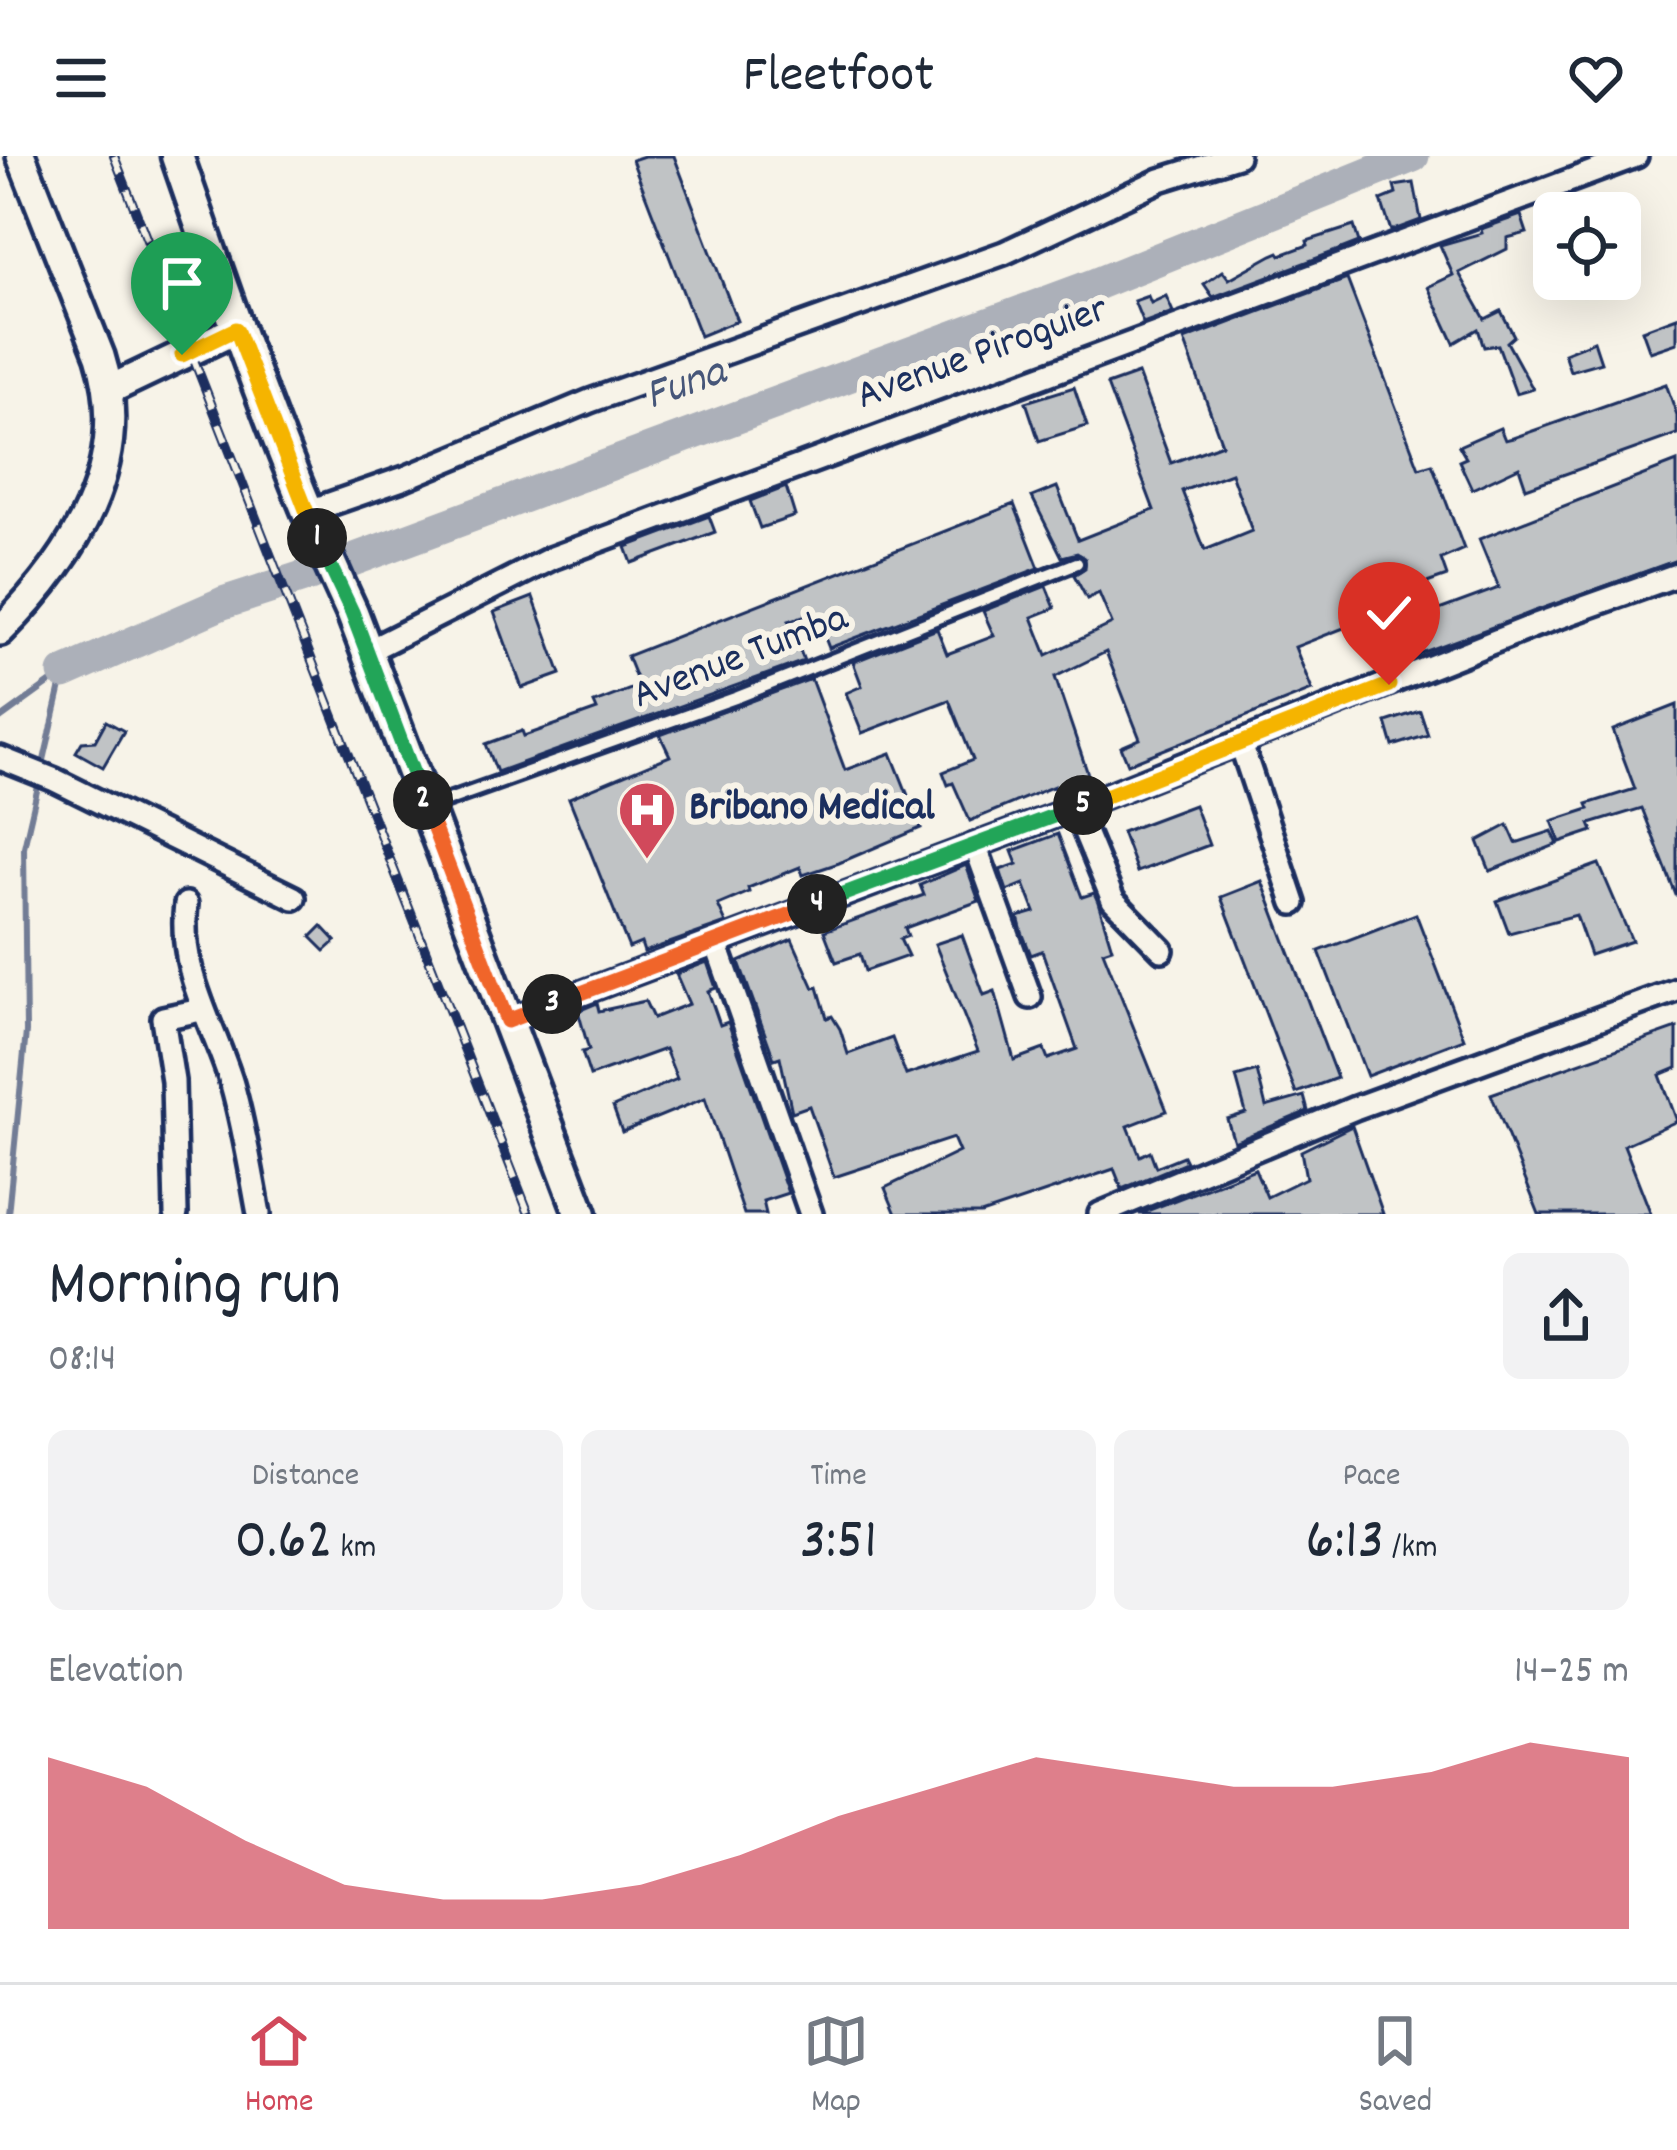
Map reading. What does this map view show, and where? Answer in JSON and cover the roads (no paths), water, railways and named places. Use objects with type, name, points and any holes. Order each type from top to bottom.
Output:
[{"type":"main road","points":[[0,631],[43,589],[92,507],[110,424],[111,389],[21,156]]},
{"type":"main road","points":[[177,156],[236,329],[320,547],[352,612],[581,1214]]},
{"type":"main road","points":[[111,389],[236,329]]},
{"type":"street","points":[[308,512],[405,478],[590,401],[982,261],[1160,180],[1237,156]]},
{"type":"street","name":"Avenue Piroguier","points":[[366,652],[552,558],[1636,156]]},
{"type":"street","points":[[507,1021],[1075,808],[1677,574]]},
{"type":"street","points":[[1241,744],[1294,903]]},
{"type":"street","points":[[0,758],[56,780],[294,898]]},
{"type":"street","points":[[1075,808],[1113,901],[1162,950]]},
{"type":"street","points":[[975,845],[1030,997]]},
{"type":"street","points":[[186,904],[183,928],[188,964],[201,1010],[232,1084],[259,1214]]},
{"type":"street","points":[[716,944],[811,1214]]},
{"type":"street","points":[[1100,1214],[1355,1108],[1677,991]]},
{"type":"street","points":[[176,1214],[173,1081],[164,1018],[201,1010]]},
{"type":"lane","name":"Avenue Tumba","points":[[426,808],[739,697],[1077,563]]},
{"type":"waterway","name":"Funa","points":[[64,673],[223,603],[331,568],[1091,286],[1413,156]]},
{"type":"waterway","points":[[42,769],[64,673]]},
{"type":"waterway","name":"Funa","points":[[0,719],[61,675]]},
{"type":"waterway","points":[[8,1214],[26,1032],[24,847],[39,782]]},
{"type":"railway","points":[[114,156],[529,1214]]},
{"type":"place","name":"Bribano Medical","points":[[647,861]]}]
